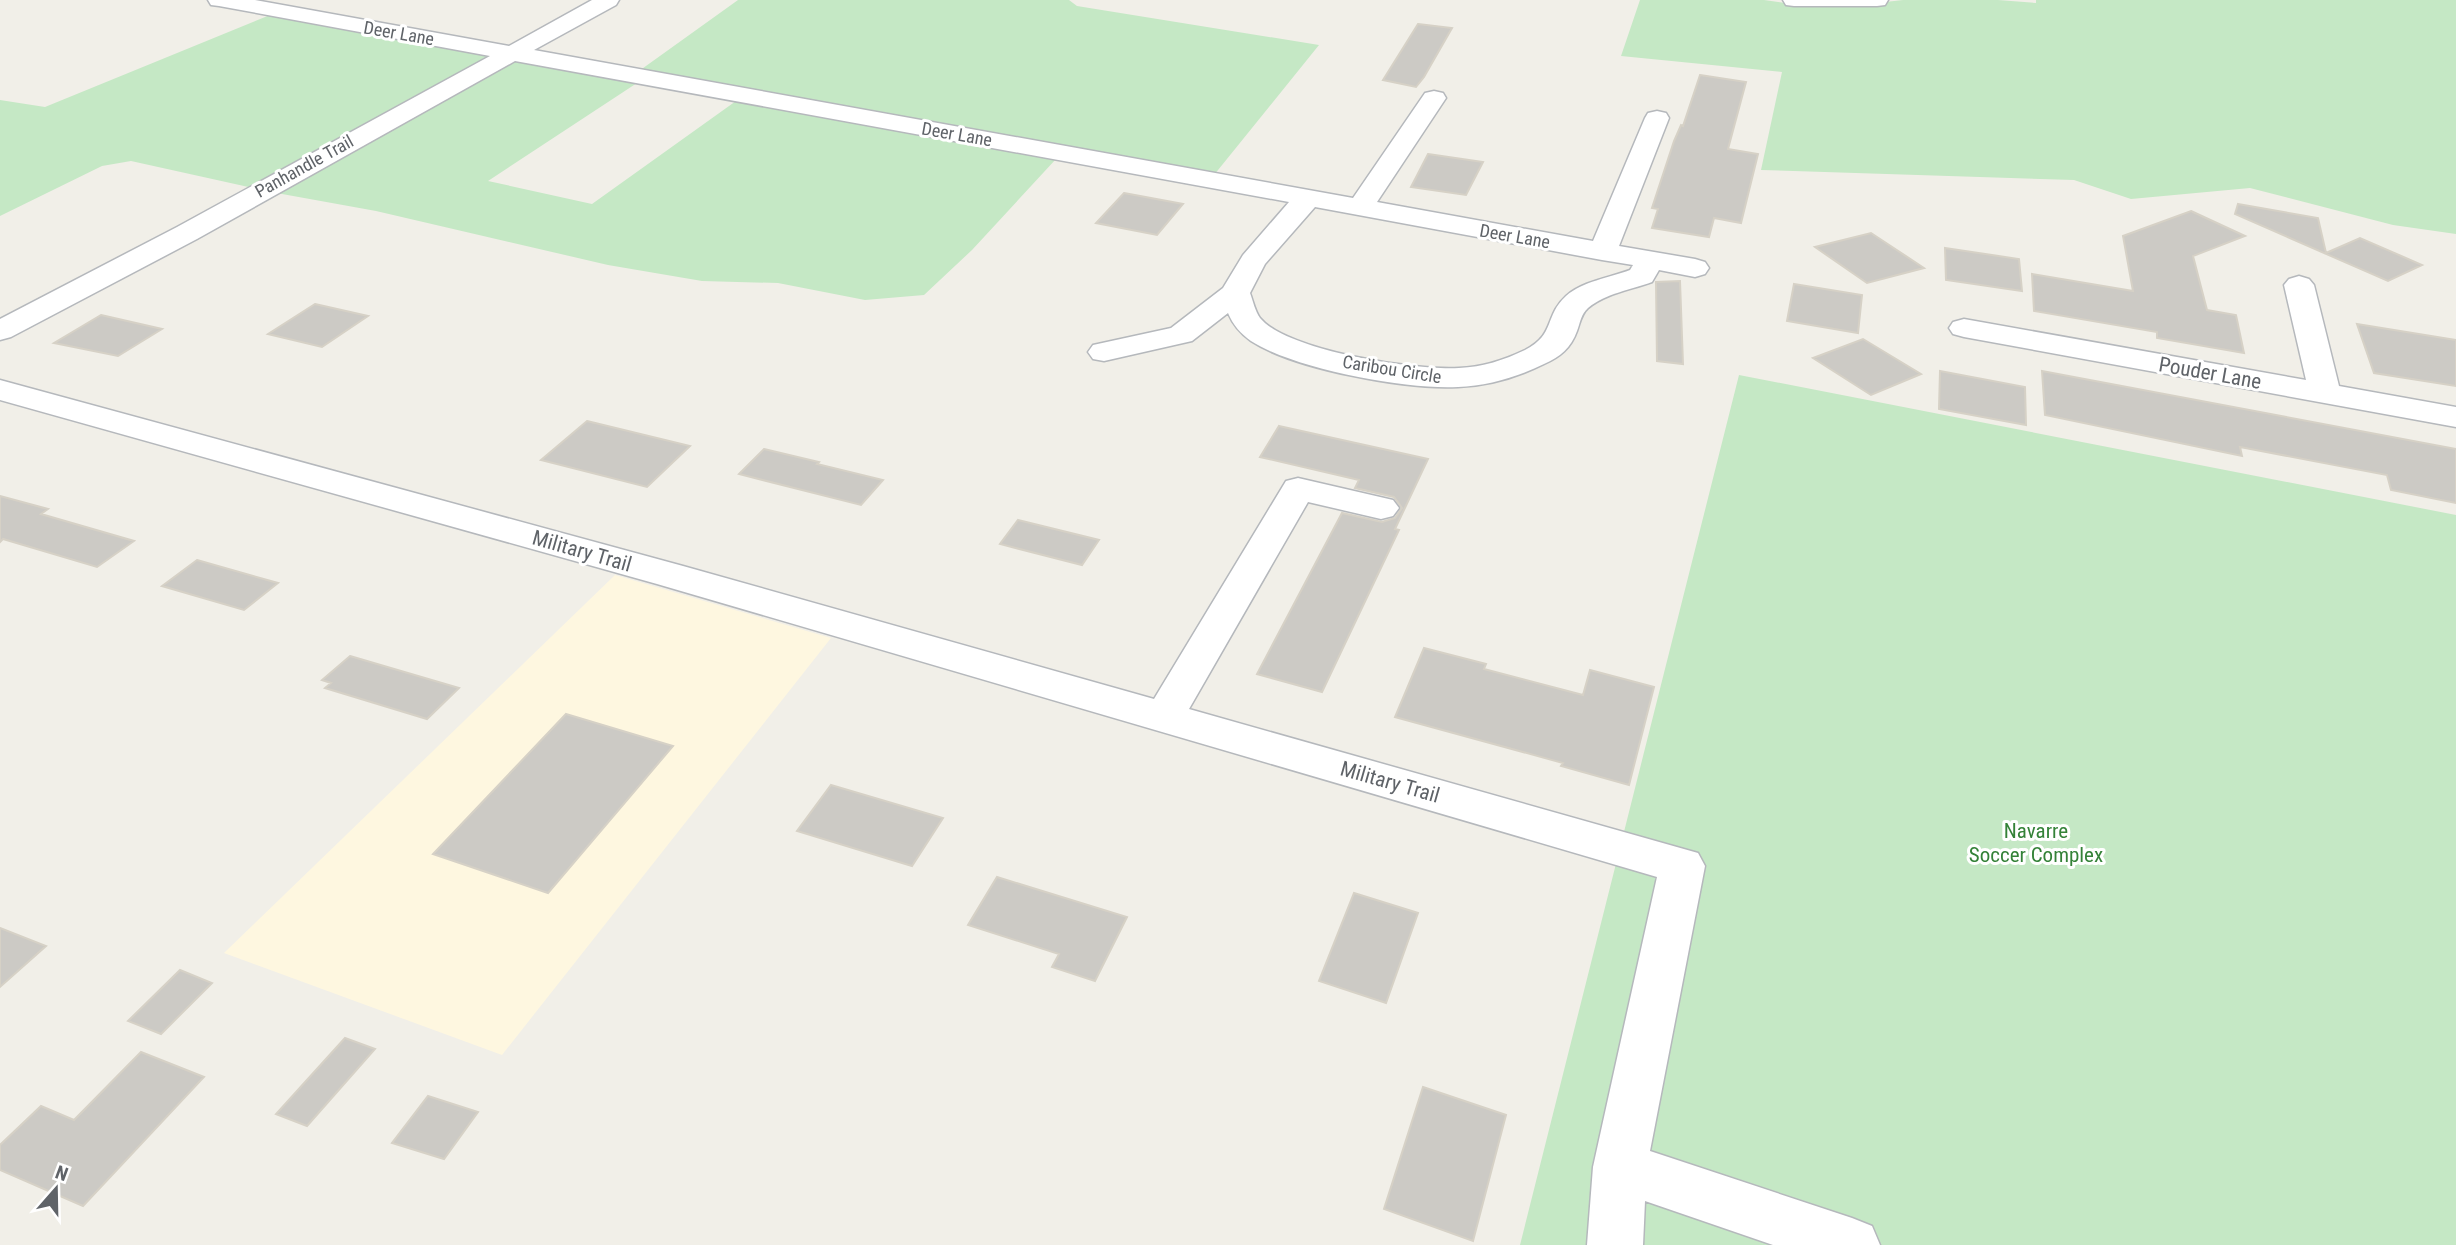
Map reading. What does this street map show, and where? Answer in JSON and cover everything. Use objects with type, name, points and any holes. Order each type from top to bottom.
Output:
[{"type":"street","name":"Deer Lane","points":[[219,0],[1695,268]]},
{"type":"street","name":"Panhandle Trail","points":[[0,331],[187,233],[608,0]]},
{"type":"street","points":[[1794,0],[1877,0]]},
{"type":"street","points":[[1360,208],[1434,98]]},
{"type":"street","points":[[1602,252],[1657,118]]},
{"type":"street","points":[[1104,352],[1181,335],[1235,293],[1253,261],[1307,199]]},
{"type":"street","name":"Caribou Circle","points":[[1235,293],[1249,323],[1274,341],[1309,355],[1441,378],[1476,376],[1520,364],[1555,343],[1571,307],[1594,291],[1642,276],[1649,261]]},
{"type":"street","points":[[2299,285],[2325,394]]},
{"type":"street","name":"Pouder Lane","points":[[1964,328],[2456,417]]},
{"type":"street","name":"Military Trail","points":[[0,390],[670,575],[1682,866],[1620,1167]]},
{"type":"street","points":[[1163,718],[1298,489],[1381,508]]},
{"type":"street","points":[[1615,1245],[1620,1167],[1852,1245]]},
{"type":"shaded area","points":[[615,575],[831,638],[502,1055],[224,953]]},
{"type":"green space","points":[[738,0],[1069,0],[1077,6],[1319,45],[1214,175],[639,71]]},
{"type":"green space","points":[[1640,0],[1764,0],[1808,6],[1850,6],[1903,0],[1998,0],[2036,3],[2036,0],[2456,0],[2456,234],[2393,225],[2250,188],[2131,199],[2074,180],[1761,170],[1782,72],[1621,56]]},
{"type":"green space","points":[[270,15],[494,57],[253,188],[131,161],[102,166],[0,216],[0,100],[45,107]]},
{"type":"green space","points":[[510,60],[637,83],[488,181],[592,204],[736,101],[1056,159],[972,250],[924,295],[865,300],[778,283],[702,281],[608,265],[376,211],[271,192]]},
{"type":"green space","name":"Navarre Soccer Complex","points":[[1739,375],[2456,515],[2456,1245],[1520,1245]]},
{"type":"building","points":[[1418,24],[1452,28],[1416,87],[1383,80]]},
{"type":"building","points":[[1700,75],[1746,82],[1728,149],[1758,154],[1741,223],[1714,218],[1709,237],[1652,228],[1658,209],[1652,208]]},
{"type":"building","points":[[1428,154],[1483,162],[1466,195],[1411,187]]},
{"type":"building","points":[[1124,193],[1183,204],[1157,235],[1096,223]]},
{"type":"building","points":[[2238,204],[2318,218],[2326,253],[2360,238],[2422,265],[2388,281],[2235,214]]},
{"type":"building","points":[[2191,211],[2245,236],[2193,256],[2207,310],[2236,315],[2244,353],[2157,338],[2157,332],[2034,311],[2032,274],[2133,291],[2123,236]]},
{"type":"building","points":[[1871,233],[1924,268],[1867,283],[1815,247]]},
{"type":"building","points":[[1945,248],[2019,259],[2022,291],[1946,280]]},
{"type":"building","points":[[1680,281],[1683,364],[1657,361],[1656,282]]},
{"type":"building","points":[[1794,284],[1862,295],[1858,333],[1787,321]]},
{"type":"building","points":[[315,304],[368,316],[322,347],[268,334]]},
{"type":"building","points":[[101,315],[162,329],[118,356],[54,343]]},
{"type":"building","points":[[2357,324],[2456,340],[2456,386],[2374,373]]},
{"type":"building","points":[[1863,339],[1921,374],[1871,395],[1813,358]]},
{"type":"building","points":[[1940,371],[2025,387],[2026,425],[1939,409]]},
{"type":"building","points":[[2042,371],[2456,449],[2456,503],[2391,490],[2387,475],[2240,447],[2242,456],[2045,415]]},
{"type":"building","points":[[587,421],[690,446],[647,487],[541,460]]},
{"type":"building","points":[[1279,426],[1428,459],[1395,529],[1399,530],[1322,692],[1257,674],[1342,513],[1382,522],[1395,518],[1402,508],[1394,497],[1355,488],[1359,480],[1260,457]]},
{"type":"building","points":[[764,449],[883,480],[861,505],[739,474]]},
{"type":"building","points":[[0,496],[48,509],[41,514],[134,541],[97,567],[3,539],[0,542]]},
{"type":"building","points":[[1018,520],[1099,540],[1082,565],[1000,544]]},
{"type":"building","points":[[197,560],[278,583],[244,610],[162,586]]},
{"type":"building","points":[[1424,648],[1486,664],[1484,669],[1583,695],[1590,670],[1654,687],[1629,785],[1561,766],[1563,763],[1395,717]]},
{"type":"building","points":[[350,656],[459,688],[427,719],[325,688],[331,683],[322,680]]},
{"type":"building","points":[[566,714],[673,746],[548,893],[433,854]]},
{"type":"building","points":[[831,785],[943,818],[912,866],[797,831]]},
{"type":"building","points":[[997,877],[1127,917],[1095,981],[1052,967],[1059,954],[968,925]]},
{"type":"building","points":[[1354,893],[1418,913],[1386,1003],[1319,981]]},
{"type":"building","points":[[0,928],[46,946],[0,987]]},
{"type":"building","points":[[180,970],[212,983],[161,1034],[128,1021]]},
{"type":"building","points":[[345,1038],[375,1049],[307,1126],[276,1114]]},
{"type":"building","points":[[141,1052],[204,1077],[83,1206],[0,1170],[0,1145],[41,1106],[74,1120]]},
{"type":"building","points":[[1423,1087],[1506,1115],[1473,1241],[1384,1209]]},
{"type":"building","points":[[428,1096],[478,1112],[444,1159],[392,1143]]}]
